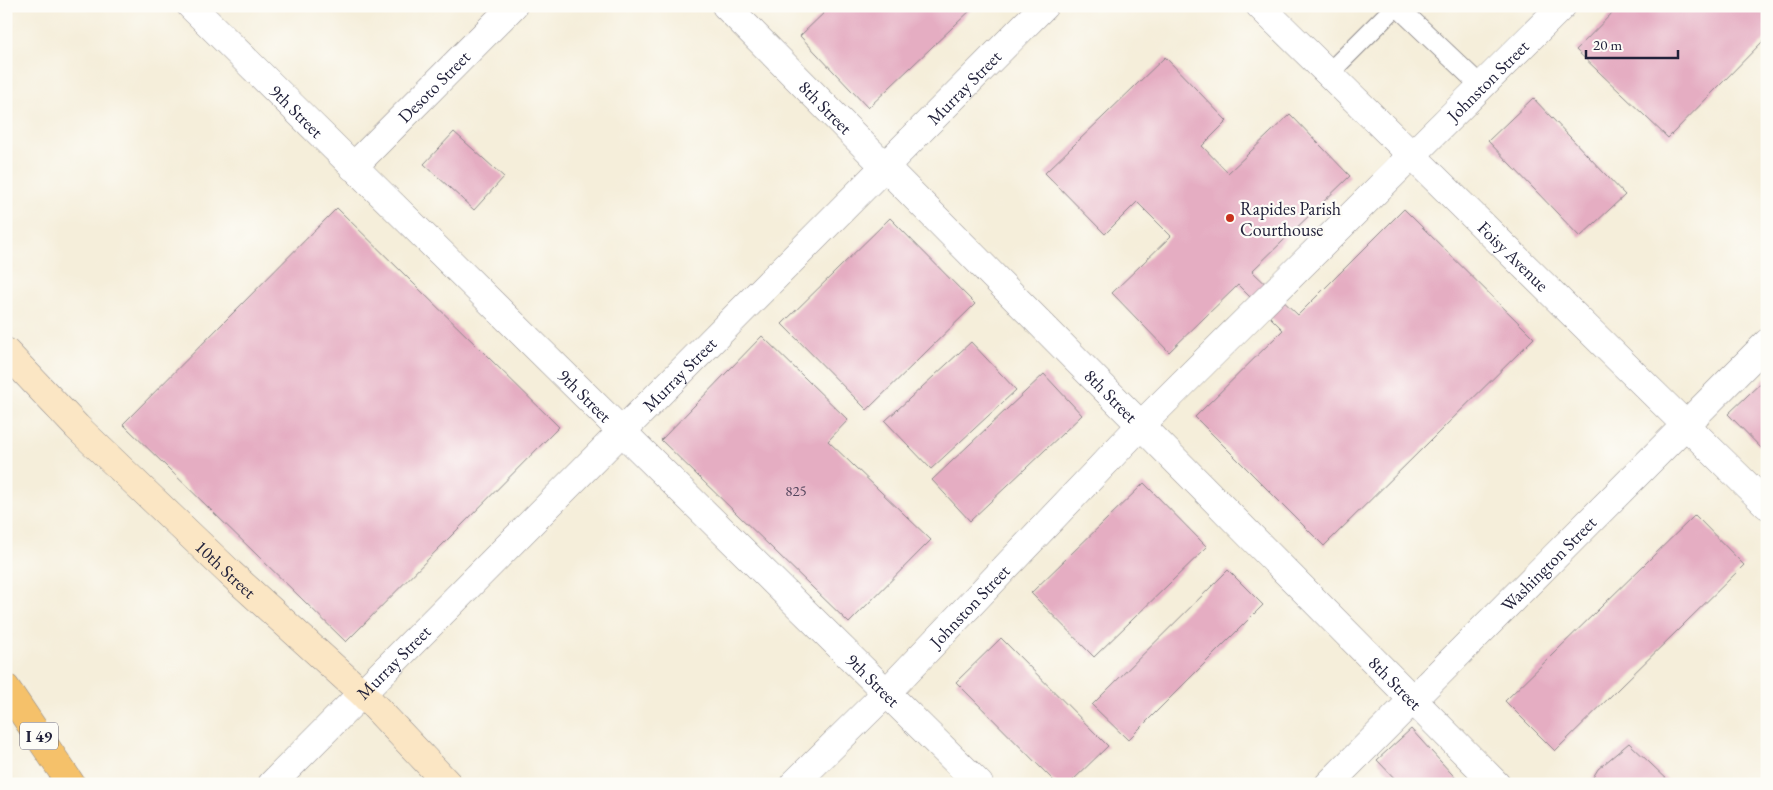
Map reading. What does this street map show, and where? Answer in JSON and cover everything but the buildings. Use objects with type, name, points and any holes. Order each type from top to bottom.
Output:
[{"type":"highway","name":"I 49","points":[[6,688],[71,784]]},
{"type":"main road","name":"10th Street","points":[[6,352],[84,433],[230,573],[362,693],[448,784]]},
{"type":"street","name":"9th Street","points":[[191,6],[979,784]]},
{"type":"street","name":"Desoto Street","points":[[353,167],[513,6]]},
{"type":"street","name":"8th Street","points":[[726,6],[1496,784]]},
{"type":"street","name":"Murray Street","points":[[272,784],[1044,6]]},
{"type":"street","name":"Foisy Avenue","points":[[1260,6],[1767,505]]},
{"type":"street","name":"Johnston Street","points":[[794,784],[887,692],[1141,424],[1562,6]]},
{"type":"street","name":"Washington Street","points":[[1329,784],[1767,343]]},
{"type":"lane","points":[[1328,74],[1397,6],[1482,86]]},
{"type":"place","name":"Rapides Parish Courthouse","points":[[1230,218]]}]
